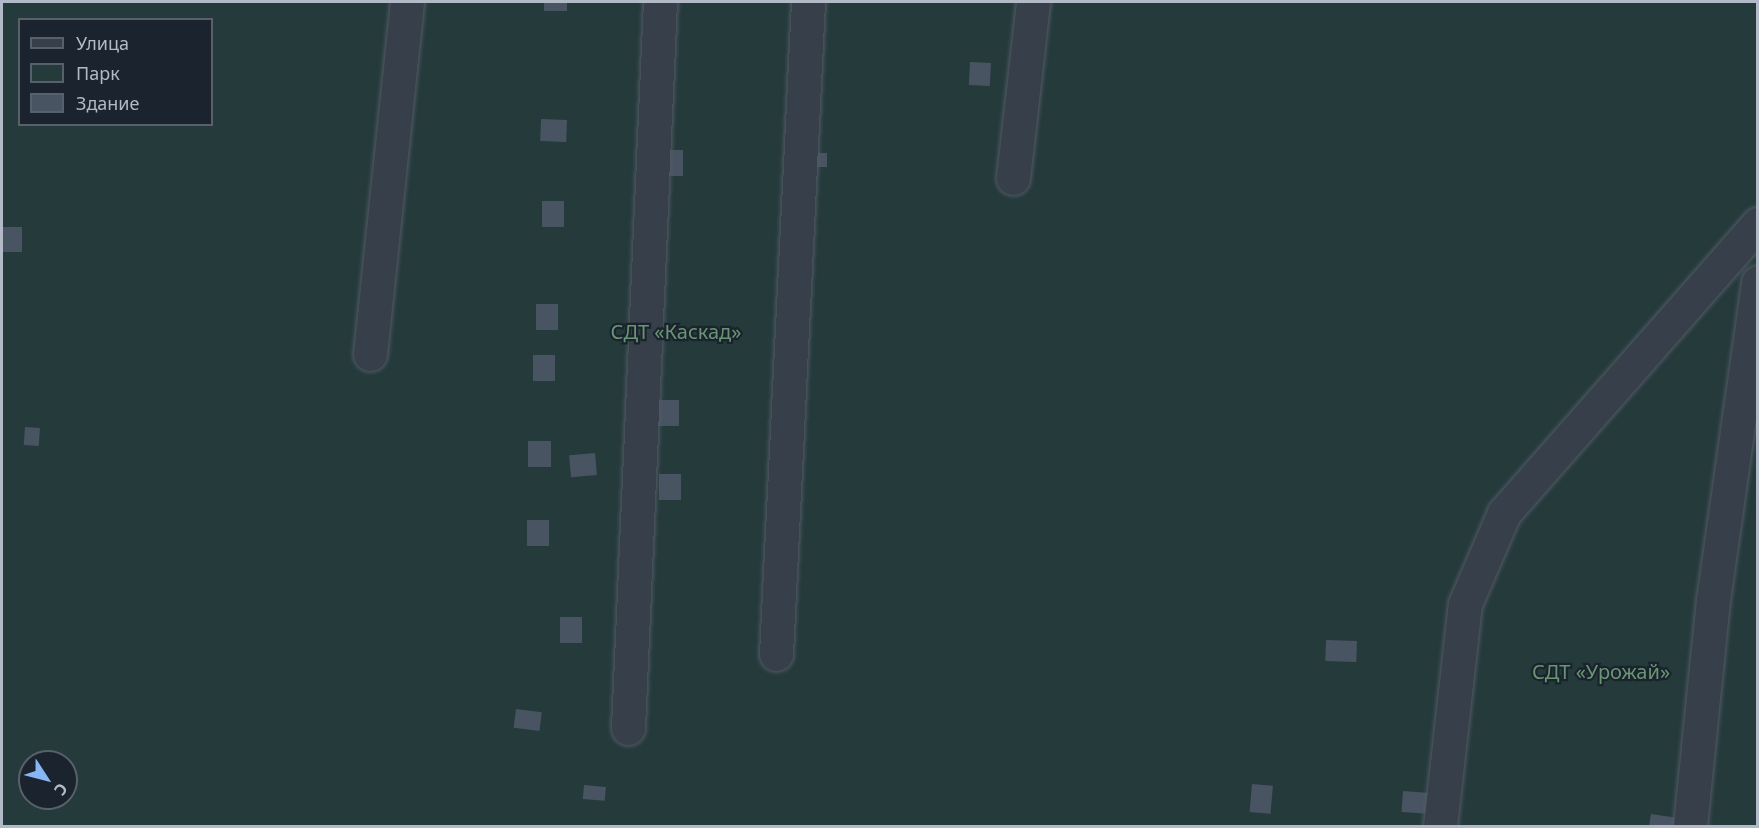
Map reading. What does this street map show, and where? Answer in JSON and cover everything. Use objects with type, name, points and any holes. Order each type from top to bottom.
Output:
[{"type":"lane","points":[[370,354],[406,2]]},
{"type":"lane","points":[[628,728],[660,2]]},
{"type":"lane","points":[[776,654],[808,2]]},
{"type":"lane","points":[[1013,178],[1033,2]]},
{"type":"lane","points":[[1440,826],[1465,604],[1504,513],[1758,224]]},
{"type":"lane","points":[[1690,826],[1713,600],[1758,282]]},
{"type":"green space","points":[[2,2],[1757,2],[1757,826],[2,826]]},
{"type":"building","points":[[544,2],[567,2],[567,11],[544,11]]},
{"type":"building","points":[[970,62],[991,63],[990,86],[969,85]]},
{"type":"building","points":[[541,119],[567,120],[566,142],[540,141]]},
{"type":"building","points":[[661,150],[683,150],[683,176],[661,176]]},
{"type":"building","points":[[812,153],[827,153],[827,167],[812,167]]},
{"type":"building","points":[[542,201],[564,201],[564,227],[542,227]]},
{"type":"building","points":[[2,227],[22,227],[22,252],[2,252]]},
{"type":"building","points":[[536,304],[558,304],[558,330],[536,330]]},
{"type":"building","points":[[533,355],[555,355],[555,381],[533,381]]},
{"type":"building","points":[[657,400],[679,400],[679,426],[657,426]]},
{"type":"building","points":[[25,427],[40,428],[39,446],[24,445]]},
{"type":"building","points":[[528,441],[551,441],[551,467],[528,467]]},
{"type":"building","points":[[595,453],[597,475],[571,477],[569,455]]},
{"type":"building","points":[[659,474],[681,474],[681,500],[659,500]]},
{"type":"building","points":[[527,520],[549,520],[549,546],[527,546]]},
{"type":"building","points":[[560,617],[582,617],[582,643],[560,643]]},
{"type":"building","points":[[1326,640],[1357,641],[1356,662],[1325,661]]},
{"type":"building","points":[[516,709],[542,712],[539,731],[514,728]]},
{"type":"building","points":[[1252,784],[1273,786],[1270,814],[1250,812]]},
{"type":"building","points":[[584,785],[606,787],[605,801],[583,799]]},
{"type":"building","points":[[1403,791],[1430,793],[1428,814],[1402,812]]},
{"type":"building","points":[[1651,814],[1678,818],[1677,826],[1649,826]]},
{"type":"park label","name":"СДТ «Каскад»","points":[[676,331]]},
{"type":"park label","name":"СДТ «Урожай»","points":[[1601,671]]}]
